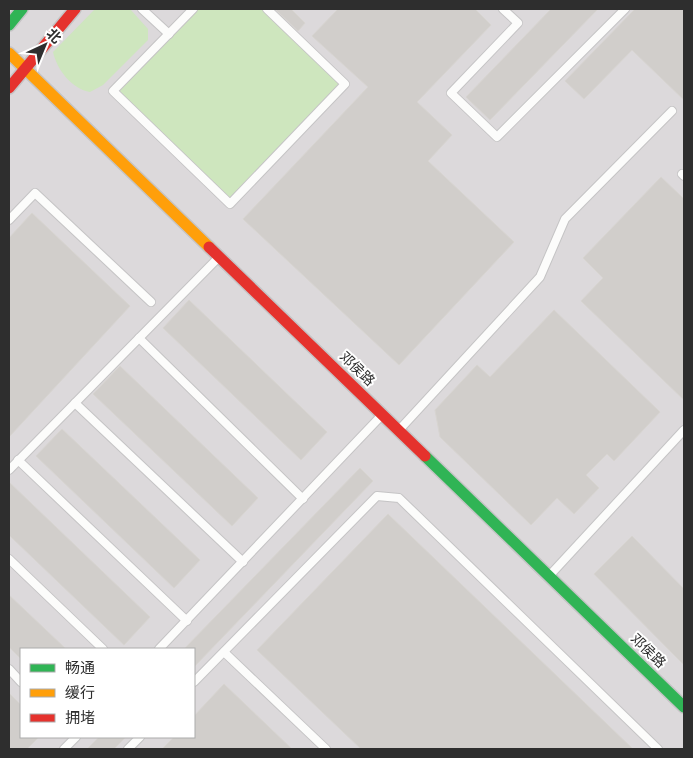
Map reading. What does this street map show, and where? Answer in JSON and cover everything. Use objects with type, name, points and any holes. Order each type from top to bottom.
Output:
[{"type":"street","points":[[9,25],[22,9]]},
{"type":"street","points":[[9,88],[75,9]]},
{"type":"street","name":"邓侯路","points":[[9,53],[684,707]]},
{"type":"lane","points":[[142,9],[169,34]]},
{"type":"lane","points":[[193,9],[113,91],[230,204],[345,84],[267,9]]},
{"type":"lane","points":[[503,9],[518,23],[451,93],[497,137],[625,9]]},
{"type":"lane","points":[[398,430],[540,277],[565,219],[672,111]]},
{"type":"lane","points":[[9,220],[35,193],[151,302]]},
{"type":"lane","points":[[9,470],[219,257]]},
{"type":"lane","points":[[139,338],[303,499]]},
{"type":"lane","points":[[75,402],[243,562]]},
{"type":"lane","points":[[160,648],[383,415]]},
{"type":"lane","points":[[549,576],[684,430]]},
{"type":"lane","points":[[18,460],[186,621]]},
{"type":"lane","points":[[195,681],[377,496],[398,498],[658,749]]},
{"type":"lane","points":[[9,559],[102,648]]},
{"type":"lane","points":[[224,652],[326,749]]},
{"type":"lane","points":[[9,669],[20,681]]},
{"type":"lane","points":[[64,749],[75,738]]},
{"type":"lane","points":[[128,749],[139,738]]},
{"type":"shaded area","points":[[9,9],[684,9],[684,749],[9,749]]},
{"type":"green space","points":[[95,9],[130,9],[148,29],[148,40],[103,85],[90,92],[77,87],[66,78],[53,52]]},
{"type":"green space","points":[[193,9],[267,9],[345,84],[230,204],[113,91]]},
{"type":"building","points":[[275,9],[291,9],[305,23],[298,31]]},
{"type":"building","points":[[338,9],[475,9],[491,25],[417,102],[452,135],[428,161],[514,242],[399,365],[243,219],[368,87],[312,36]]},
{"type":"building","points":[[551,9],[598,9],[490,120],[466,97]]},
{"type":"building","points":[[635,9],[684,9],[684,100],[632,50],[584,99],[565,81]]},
{"type":"building","points":[[661,177],[684,199],[684,400],[581,301],[603,278],[583,258]]},
{"type":"building","points":[[32,213],[130,306],[9,437],[9,238]]},
{"type":"building","points":[[189,300],[327,432],[301,460],[163,328]]},
{"type":"building","points":[[554,310],[660,412],[614,461],[607,454],[586,475],[599,488],[574,514],[557,498],[531,525],[440,437],[435,410],[477,365],[490,377]]},
{"type":"building","points":[[120,366],[258,498],[232,526],[93,394]]},
{"type":"building","points":[[62,429],[200,560],[174,588],[36,456]]},
{"type":"building","points":[[360,468],[373,481],[195,666],[195,648],[185,648]]},
{"type":"building","points":[[9,482],[150,617],[124,645],[9,535]]},
{"type":"building","points":[[388,514],[633,749],[361,749],[257,650]]},
{"type":"building","points":[[632,536],[684,589],[684,665],[594,574]]},
{"type":"building","points":[[9,595],[65,648],[20,648],[20,658],[9,647]]},
{"type":"building","points":[[224,684],[292,749],[162,749],[173,738],[195,738],[195,715]]},
{"type":"building","points":[[9,693],[20,704],[20,738],[38,738],[27,749],[9,749]]},
{"type":"building","points":[[98,738],[125,738],[114,749],[87,749]]},
{"type":"traffic: fast","points":[[9,25],[22,9]]},
{"type":"traffic: fast","points":[[425,456],[684,707]]},
{"type":"traffic: slow","points":[[9,53],[209,247]]},
{"type":"traffic: jam","points":[[9,88],[75,9]]},
{"type":"traffic: jam","points":[[209,247],[425,456]]}]
